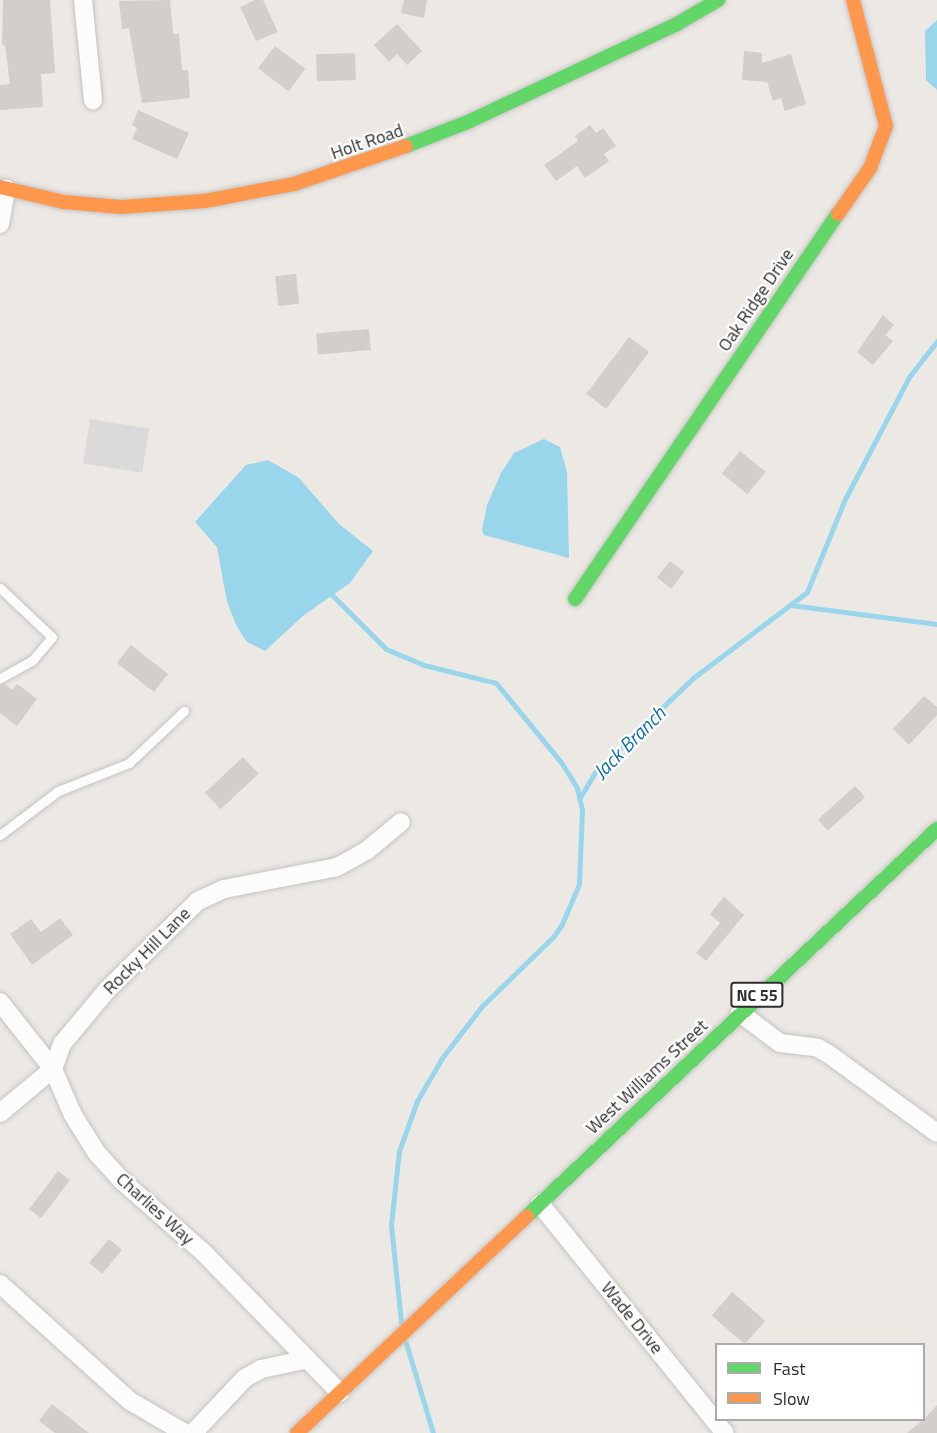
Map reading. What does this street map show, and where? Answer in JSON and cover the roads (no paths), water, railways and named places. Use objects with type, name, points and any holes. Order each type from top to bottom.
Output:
[{"type":"street","points":[[83,0],[93,101]]},
{"type":"street","name":"Holt Road","points":[[3,188],[64,202],[132,207],[205,201],[294,184],[362,164],[470,121],[677,24],[718,0]]},
{"type":"street","name":"Oak Ridge Drive","points":[[575,599],[870,168],[886,126],[853,0]]},
{"type":"street","points":[[0,224],[3,188]]},
{"type":"street","name":"Rocky Hill Lane","points":[[0,1113],[53,1069],[62,1044],[107,990],[198,901],[224,890],[337,867],[366,851],[401,822]]},
{"type":"street","name":"West Williams Street","points":[[540,1204],[937,829]]},
{"type":"street","name":"Charlies Way","points":[[0,1002],[53,1069],[73,1115],[96,1152],[121,1180],[256,1305],[304,1360],[340,1393]]},
{"type":"street","points":[[740,1013],[780,1043],[818,1048],[830,1055],[937,1133]]},
{"type":"street","name":"NC 55","points":[[297,1433],[540,1204]]},
{"type":"street","name":"Wade Drive","points":[[540,1204],[724,1433]]},
{"type":"street","points":[[0,1284],[130,1401],[185,1433]]},
{"type":"street","points":[[193,1433],[246,1378],[261,1369],[304,1360]]},
{"type":"lane","points":[[0,588],[52,637],[33,660],[0,678]]},
{"type":"lane","points":[[0,835],[58,791],[129,763],[184,711]]},
{"type":"water","points":[[937,20],[937,90],[926,80],[925,31]]},
{"type":"water","points":[[544,439],[560,447],[567,472],[569,558],[484,535],[482,530],[487,505],[501,473],[514,453]]},
{"type":"water","points":[[268,460],[299,478],[339,524],[373,551],[350,583],[304,615],[265,651],[247,642],[237,627],[227,602],[217,547],[195,522],[246,465]]},
{"type":"waterway","name":"Jack Branch","points":[[579,799],[595,772],[693,678],[807,592],[845,499],[909,377],[937,341]]},
{"type":"waterway","name":"Jack Branch","points":[[328,591],[386,649],[424,665],[496,683],[561,762],[577,788],[582,810],[579,884],[562,924],[554,936],[482,1006],[442,1058],[417,1101],[399,1151],[391,1225],[401,1322]]},
{"type":"waterway","points":[[791,605],[937,624]]},
{"type":"waterway","name":"Jack Branch","points":[[406,1343],[433,1433]]}]
